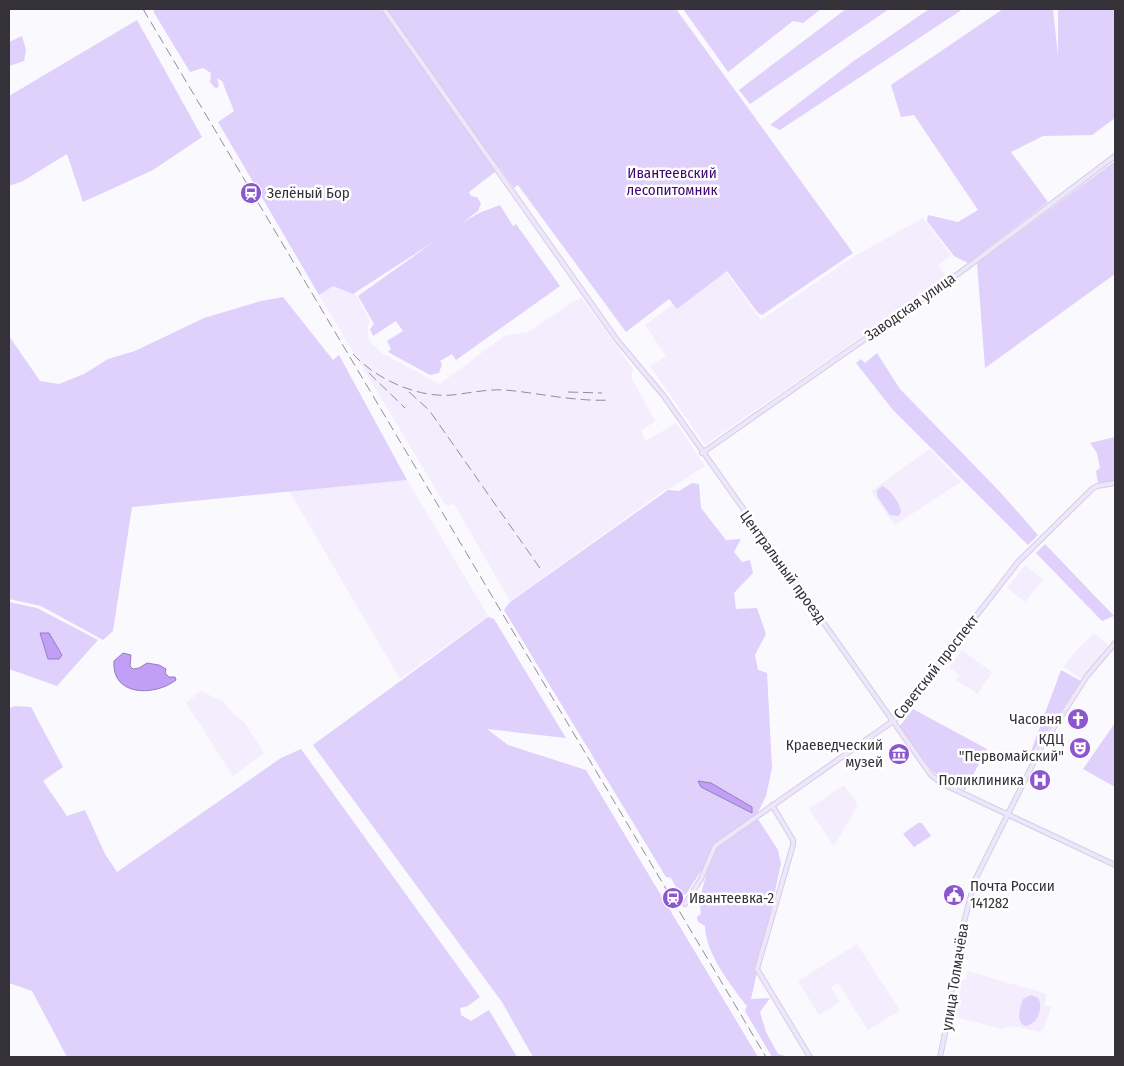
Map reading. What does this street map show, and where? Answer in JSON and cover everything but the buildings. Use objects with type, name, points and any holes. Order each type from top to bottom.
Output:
[{"type":"street","name":"Центральный проезд","points":[[384,9],[621,346],[658,389],[923,765],[937,780],[1115,865]]},
{"type":"street","name":"Заводская улица","points":[[702,453],[958,274],[1115,156]]},
{"type":"street","name":"Советский проспект","points":[[685,904],[701,879],[715,846],[893,722],[1018,562],[1093,488],[1115,483]]},
{"type":"street","name":"улица Толмачёва","points":[[940,1057],[948,1018],[958,945],[969,900],[980,869],[1045,740],[1087,676],[1115,642]]},
{"type":"street","points":[[772,805],[793,840],[794,845],[757,968],[810,1057]]},
{"type":"shaded area","points":[[923,218],[951,255],[938,265],[947,278],[705,445],[650,366],[666,356],[645,325],[673,304],[677,309],[726,272],[761,320],[853,257]]},
{"type":"shaded area","points":[[333,286],[356,295],[370,321],[368,326],[369,341],[383,354],[440,384],[504,336],[528,332],[581,297],[633,369],[631,377],[655,421],[641,431],[646,441],[676,423],[705,466],[668,490],[666,489],[510,601],[454,504],[446,506],[319,295]]},
{"type":"shaded area","points":[[930,449],[961,482],[895,525],[871,491]]},
{"type":"shaded area","points":[[407,480],[488,616],[400,679],[289,491]]},
{"type":"shaded area","points":[[1025,565],[1043,579],[1025,602],[1007,588]]},
{"type":"shaded area","points":[[40,633],[49,633],[62,655],[59,659],[48,659]]},
{"type":"shaded area","points":[[1094,633],[1108,645],[1082,679],[1063,667]]},
{"type":"shaded area","points":[[962,650],[992,672],[978,694],[956,680],[959,675],[949,667]]},
{"type":"shaded area","points":[[123,653],[131,655],[130,666],[133,669],[147,663],[159,665],[166,669],[165,673],[169,677],[175,677],[176,680],[167,686],[146,691],[126,687],[119,681],[115,673],[114,661]]},
{"type":"shaded area","points":[[201,691],[224,702],[235,716],[244,722],[264,753],[233,776],[186,703]]},
{"type":"shaded area","points":[[698,781],[711,783],[752,807],[752,813],[701,787]]},
{"type":"shaded area","points":[[844,785],[858,805],[834,846],[809,809]]},
{"type":"shaded area","points":[[857,944],[900,1010],[868,1030],[838,983],[831,987],[840,1002],[819,1015],[798,981]]},
{"type":"shaded area","points":[[967,971],[1047,994],[1044,1005],[1051,1007],[1043,1030],[1039,1032],[1013,1026],[1002,1029],[955,1017],[961,980],[966,980]]},
{"type":"green space","name":"Ивантеевский лесопитомник","points":[[157,9],[676,9],[853,253],[762,315],[758,313],[727,271],[677,309],[669,299],[626,332],[518,185],[514,188],[500,168],[469,192],[471,196],[477,197],[481,203],[478,211],[462,223],[479,213],[500,205],[513,226],[516,224],[560,286],[456,360],[452,354],[440,361],[442,364],[439,373],[430,375],[388,352],[391,349],[387,341],[403,331],[396,321],[373,336],[370,329],[374,324],[358,296],[435,241],[353,294],[333,286],[319,295],[218,122],[234,111],[222,81],[217,78],[219,86],[216,89],[210,82],[211,73],[203,68],[190,72],[153,11]]},
{"type":"green space","points":[[683,9],[821,9],[803,23],[793,21],[728,72]]},
{"type":"green space","points":[[846,9],[889,9],[750,104],[739,90]]},
{"type":"green space","points":[[929,9],[963,9],[780,130],[770,125],[851,63]]},
{"type":"green space","points":[[1003,9],[1053,9],[1058,56],[1058,9],[1115,9],[1115,118],[1092,135],[1043,136],[1011,152],[1048,202],[968,263],[954,256],[927,221],[928,215],[958,222],[978,210],[914,115],[901,117],[891,85]]},
{"type":"green space","points":[[137,20],[202,137],[153,170],[83,202],[67,154],[23,181],[9,186],[9,96]]},
{"type":"green space","points":[[22,36],[26,50],[24,61],[9,66],[9,42]]},
{"type":"green space","points":[[1115,161],[1115,274],[985,368],[977,263]]},
{"type":"green space","points":[[283,297],[333,360],[339,355],[407,480],[132,507],[113,631],[103,640],[41,606],[9,599],[9,336],[40,381],[59,384],[84,374],[108,359],[135,351],[204,318],[261,301]]},
{"type":"green space","points":[[877,353],[900,389],[1000,492],[1038,535],[1028,545],[893,410],[856,363],[861,359],[865,363]]},
{"type":"green space","points":[[1115,437],[1115,481],[1098,483],[1096,471],[1100,468],[1097,453],[1090,443]]},
{"type":"green space","points":[[692,483],[699,484],[701,508],[726,540],[741,539],[734,552],[742,562],[750,560],[753,573],[734,593],[736,609],[757,608],[766,634],[755,655],[758,670],[767,673],[772,768],[766,796],[756,816],[778,850],[781,864],[751,999],[770,998],[760,1012],[766,1032],[778,1054],[790,1057],[772,1057],[745,1011],[747,1005],[726,977],[709,947],[705,926],[698,922],[697,917],[701,914],[699,900],[706,876],[705,872],[701,871],[686,894],[681,896],[671,878],[666,877],[504,610],[510,602],[668,490],[679,491]]},
{"type":"green space","points":[[882,486],[892,493],[897,501],[901,509],[901,513],[898,516],[890,515],[877,496],[877,490]]},
{"type":"green space","points":[[1045,544],[1114,616],[1102,621],[1036,553]]},
{"type":"green space","points":[[9,602],[37,608],[98,640],[57,686],[9,669]]},
{"type":"green space","points":[[488,617],[494,619],[566,738],[487,729],[508,745],[586,770],[758,1057],[533,1057],[502,1002],[313,745]]},
{"type":"green space","points":[[1061,670],[1081,681],[1032,754],[1030,754]]},
{"type":"green space","points":[[15,706],[31,707],[63,767],[43,781],[67,816],[85,810],[105,854],[117,872],[281,758],[301,749],[480,997],[468,1006],[460,1008],[461,1015],[471,1021],[489,1010],[517,1057],[67,1057],[32,991],[9,983],[9,708]]},
{"type":"green space","points":[[913,709],[987,749],[965,790],[933,772],[899,727]]},
{"type":"green space","points":[[1115,723],[1115,787],[1083,769]]},
{"type":"green space","points":[[918,823],[922,823],[931,836],[914,847],[903,834]]},
{"type":"green space","points":[[1031,995],[1038,998],[1040,1011],[1033,1023],[1025,1026],[1020,1021],[1020,1010],[1023,999]]},
{"type":"railway","points":[[143,9],[766,1057]]},
{"type":"railway","points":[[353,354],[362,363],[385,379],[411,390],[425,393],[452,395],[505,390],[571,399],[611,400]]},
{"type":"railway","points":[[369,373],[405,408]]},
{"type":"railway","points":[[409,392],[429,410],[542,571]]},
{"type":"railway","points":[[568,392],[602,393]]},
{"type":"place","name":"Зелёный Бор","points":[[251,193]]},
{"type":"place","name":"Часовня","points":[[1078,719]]},
{"type":"place","name":"КДЦ \"Первомайский\"","points":[[1080,748]]},
{"type":"place","name":"Краеведческий музей","points":[[899,754]]},
{"type":"place","name":"Поликлиника","points":[[1040,780]]},
{"type":"place","name":"Почта России 141282","points":[[954,895]]},
{"type":"place","name":"Ивантеевка-2","points":[[673,898]]}]
